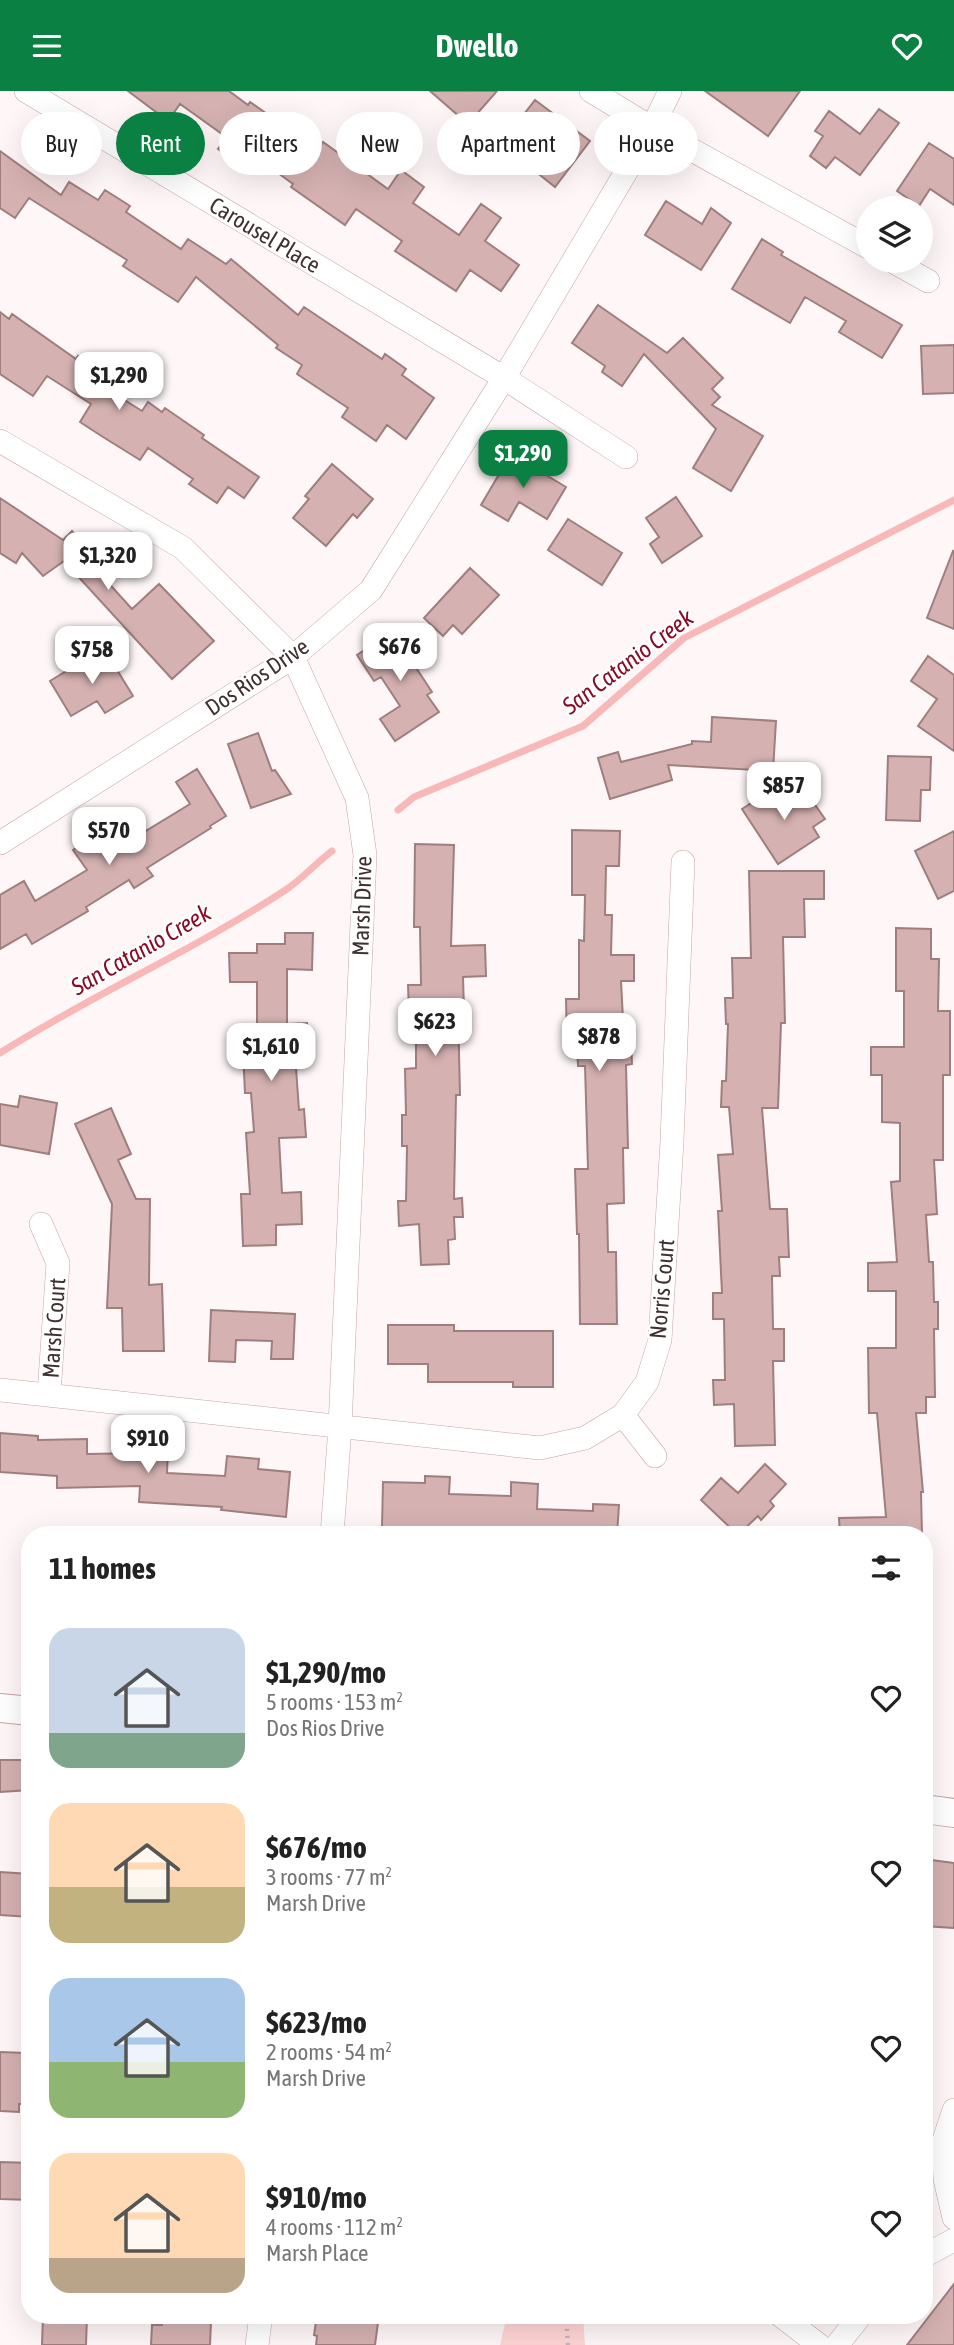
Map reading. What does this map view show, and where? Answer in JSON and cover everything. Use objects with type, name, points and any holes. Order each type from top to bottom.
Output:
[{"type":"street","name":"Carousel Place","points":[[26,91],[504,379],[626,457]]},
{"type":"street","points":[[591,91],[626,112]]},
{"type":"street","name":"Dos Rios Drive","points":[[660,112],[670,91]]},
{"type":"street","points":[[698,153],[856,240]]},
{"type":"street","name":"Dos Rios Drive","points":[[0,843],[293,657],[371,590],[504,379],[624,175]]},
{"type":"street","points":[[914,273],[928,281]]},
{"type":"street","name":"Marsh Drive","points":[[0,441],[183,548],[293,657],[357,799],[365,855],[340,1427],[333,1526]]},
{"type":"street","name":"Norris Court","points":[[0,1390],[540,1448],[585,1438],[623,1415],[647,1382],[660,1341],[672,1141],[683,862]]},
{"type":"street","name":"Marsh Court","points":[[41,1224],[58,1263],[49,1394]]},
{"type":"street","points":[[623,1415],[655,1456]]},
{"type":"street","points":[[0,1708],[21,1710]]},
{"type":"street","points":[[933,1810],[954,1813]]},
{"type":"street","points":[[954,2110],[943,2143],[945,2179],[954,2218]]},
{"type":"street","points":[[933,2251],[954,2239]]},
{"type":"street","points":[[257,2345],[260,2324]]},
{"type":"street","points":[[792,2324],[819,2345]]},
{"type":"street","points":[[837,2345],[854,2324]]},
{"type":"path","points":[[567,2324],[568,2345]]},
{"type":"shaded area","points":[[505,2324],[584,2324],[585,2345],[500,2345]]},
{"type":"building","points":[[128,91],[229,91],[248,105],[250,102],[264,112],[219,112],[219,132],[205,122],[205,112],[191,112],[180,104],[174,112],[156,112]]},
{"type":"building","points":[[430,91],[497,91],[479,112],[454,112]]},
{"type":"building","points":[[705,91],[800,91],[768,136]]},
{"type":"building","points":[[535,100],[551,112],[526,112]]},
{"type":"building","points":[[879,109],[899,123],[860,175],[835,157],[826,168],[810,156],[823,136],[815,131],[829,111],[860,134]]},
{"type":"building","points":[[580,134],[590,141],[580,154]]},
{"type":"building","points":[[323,142],[336,151],[336,175],[369,175],[388,189],[398,175],[408,175],[424,187],[413,203],[459,235],[481,204],[501,218],[485,241],[519,265],[501,291],[470,270],[456,291],[395,251],[402,241],[356,209],[345,225],[291,187],[293,184],[281,175],[322,175]]},
{"type":"building","points":[[929,143],[954,159],[954,205],[930,189],[925,196],[904,196],[897,191]]},
{"type":"building","points":[[0,151],[21,166],[21,175],[33,175],[61,195],[69,182],[98,200],[105,190],[130,206],[126,212],[181,249],[188,239],[226,264],[231,259],[298,315],[304,307],[382,359],[385,354],[406,369],[402,375],[434,398],[406,439],[387,425],[376,441],[342,417],[348,408],[297,374],[302,365],[276,348],[278,345],[196,277],[178,302],[123,266],[127,260],[29,198],[15,218],[0,208]]},
{"type":"building","points":[[540,175],[564,175],[555,187]]},
{"type":"building","points":[[666,201],[702,224],[711,208],[731,223],[701,270],[645,235]]},
{"type":"building","points":[[762,239],[783,252],[781,255],[902,325],[882,358],[839,332],[846,321],[805,297],[790,323],[732,289]]},
{"type":"building","points":[[598,305],[667,353],[683,338],[723,378],[712,389],[720,397],[712,405],[763,436],[731,491],[693,468],[716,429],[644,354],[622,386],[602,372],[605,366],[572,343]]},
{"type":"building","points":[[0,312],[9,319],[12,314],[76,359],[78,356],[110,377],[104,387],[142,411],[148,402],[162,412],[165,408],[204,435],[202,438],[259,477],[244,498],[228,487],[217,503],[189,484],[193,479],[148,448],[140,460],[80,422],[91,404],[47,376],[33,396],[0,374]]},
{"type":"building","points":[[954,345],[954,393],[923,394],[921,346]]},
{"type":"building","points":[[511,454],[566,487],[547,519],[519,502],[508,521],[481,505]]},
{"type":"building","points":[[332,464],[373,499],[357,518],[353,514],[326,546],[293,518],[309,499],[305,496]]},
{"type":"building","points":[[676,497],[702,536],[662,563],[650,544],[659,537],[646,518]]},
{"type":"building","points":[[0,498],[63,540],[72,531],[89,550],[84,556],[132,609],[159,584],[214,641],[172,679],[64,561],[43,576],[22,553],[16,563],[0,553]]},
{"type":"building","points":[[568,519],[622,553],[602,585],[548,550]]},
{"type":"building","points":[[954,552],[954,629],[927,618]]},
{"type":"building","points":[[470,568],[499,595],[462,634],[453,625],[443,636],[424,618]]},
{"type":"building","points":[[398,628],[414,654],[409,657],[432,692],[427,695],[439,712],[395,741],[380,719],[400,706],[381,677],[374,681],[357,655]]},
{"type":"building","points":[[106,652],[133,696],[105,713],[97,701],[71,716],[50,681],[78,664],[80,668]]},
{"type":"building","points":[[928,656],[954,675],[954,751],[918,726],[937,699],[911,681]]},
{"type":"building","points":[[712,717],[776,721],[773,771],[668,765],[672,780],[610,799],[598,758],[618,752],[621,762],[692,744],[692,741],[711,742]]},
{"type":"building","points":[[258,733],[272,771],[275,770],[291,794],[251,808],[228,744]]},
{"type":"building","points":[[888,756],[931,757],[930,790],[921,790],[920,821],[886,820]]},
{"type":"building","points":[[197,769],[226,816],[147,868],[153,876],[134,888],[129,880],[86,907],[88,911],[32,944],[26,934],[0,949],[0,895],[24,881],[35,901],[87,870],[73,850],[100,832],[107,843],[133,825],[139,835],[190,804],[176,782]]},
{"type":"building","points":[[782,783],[798,807],[811,799],[825,819],[813,827],[819,837],[778,864],[742,809]]},
{"type":"building","points":[[572,830],[620,831],[619,866],[606,866],[605,915],[612,915],[611,955],[634,955],[634,981],[621,981],[624,1039],[631,1039],[632,1064],[626,1065],[628,1148],[623,1148],[624,1203],[607,1204],[608,1252],[616,1252],[617,1324],[580,1324],[575,1169],[588,1169],[585,1066],[578,1066],[577,1041],[567,1041],[566,999],[579,999],[579,940],[584,941],[585,895],[572,895]]},
{"type":"building","points":[[954,831],[954,891],[938,899],[915,851]]},
{"type":"building","points":[[415,844],[454,845],[451,946],[485,945],[486,976],[463,977],[464,1010],[458,1010],[460,1095],[456,1095],[454,1199],[462,1198],[463,1217],[454,1217],[455,1239],[448,1240],[449,1264],[421,1265],[419,1224],[399,1226],[398,1201],[406,1201],[407,1146],[402,1146],[402,1115],[406,1115],[405,1069],[416,1068],[416,1011],[409,1011],[408,985],[421,985],[420,927],[414,927]]},
{"type":"building","points":[[749,871],[824,871],[824,899],[804,899],[805,937],[783,937],[785,1023],[781,1023],[778,1108],[762,1108],[770,1209],[787,1209],[789,1257],[779,1257],[780,1276],[772,1276],[773,1329],[784,1329],[784,1361],[773,1361],[775,1445],[735,1446],[734,1404],[714,1405],[713,1380],[725,1380],[724,1319],[713,1319],[713,1293],[722,1293],[718,1211],[722,1211],[718,1155],[733,1154],[729,1107],[721,1107],[722,1081],[726,1081],[728,1024],[725,998],[733,998],[732,958],[751,958]]},
{"type":"building","points":[[896,928],[931,929],[931,959],[939,959],[938,1011],[950,1011],[950,1075],[943,1075],[943,1160],[934,1160],[937,1214],[926,1215],[929,1262],[933,1262],[934,1302],[938,1302],[938,1329],[934,1329],[935,1397],[926,1397],[926,1413],[916,1413],[923,1492],[922,1526],[839,1526],[839,1518],[886,1517],[877,1413],[869,1413],[868,1348],[896,1348],[896,1291],[868,1291],[868,1263],[897,1262],[891,1182],[900,1181],[900,1123],[882,1122],[882,1075],[871,1075],[871,1047],[904,1047],[904,991],[896,991]]},
{"type":"building","points":[[285,933],[313,933],[312,970],[287,969],[287,1024],[307,1023],[309,1053],[295,1054],[299,1110],[304,1109],[306,1137],[279,1138],[282,1193],[301,1192],[302,1224],[276,1225],[276,1245],[243,1246],[241,1194],[250,1194],[246,1133],[254,1132],[251,1093],[245,1093],[243,1051],[237,1052],[236,1027],[257,1026],[257,982],[230,982],[229,953],[257,953],[257,944],[285,944]]},
{"type":"building","points":[[20,1096],[57,1103],[49,1154],[0,1145],[0,1104],[18,1107]]},
{"type":"building","points":[[111,1108],[131,1154],[118,1160],[136,1199],[150,1199],[149,1285],[162,1284],[164,1351],[123,1351],[122,1308],[107,1308],[112,1204],[75,1124]]},
{"type":"building","points":[[211,1310],[295,1314],[293,1359],[271,1359],[272,1341],[236,1340],[235,1362],[209,1361]]},
{"type":"building","points":[[388,1325],[454,1325],[454,1331],[553,1331],[553,1387],[513,1387],[513,1382],[428,1382],[428,1364],[388,1364]]},
{"type":"building","points":[[0,1433],[38,1436],[38,1440],[87,1439],[87,1454],[141,1453],[141,1449],[168,1450],[167,1473],[225,1476],[227,1456],[259,1459],[258,1469],[290,1472],[286,1517],[221,1510],[222,1507],[139,1502],[140,1486],[57,1488],[57,1476],[0,1472]]},
{"type":"building","points":[[765,1464],[786,1484],[770,1501],[774,1506],[761,1520],[758,1516],[747,1526],[728,1526],[701,1500],[721,1478],[738,1493]]},
{"type":"building","points":[[425,1476],[450,1477],[449,1494],[511,1496],[511,1482],[538,1484],[537,1509],[593,1511],[593,1504],[619,1505],[618,1526],[382,1526],[383,1482],[425,1483]]},
{"type":"building","points":[[0,1760],[21,1760],[21,1791],[0,1792]]},
{"type":"building","points":[[933,1860],[954,1863],[954,1928],[933,1927]]},
{"type":"building","points":[[0,1872],[21,1873],[21,1916],[0,1915]]},
{"type":"building","points":[[0,2052],[21,2053],[19,2112],[0,2111]]},
{"type":"building","points":[[0,2162],[21,2163],[21,2200],[0,2199]]},
{"type":"building","points":[[954,2284],[954,2345],[907,2345],[923,2324],[933,2324],[933,2311]]},
{"type":"building","points":[[43,2324],[87,2324],[86,2345],[42,2345]]},
{"type":"building","points":[[211,2324],[210,2345],[151,2345],[152,2325]]},
{"type":"building","points":[[316,2324],[378,2324],[375,2345],[316,2345],[317,2336],[314,2335]]},
{"type":"waterway","name":"San Catanio Creek","points":[[398,810],[414,797],[583,726],[684,638],[954,500]]},
{"type":"waterway","name":"San Catanio Creek","points":[[0,1053],[252,911],[293,885],[332,851]]}]
